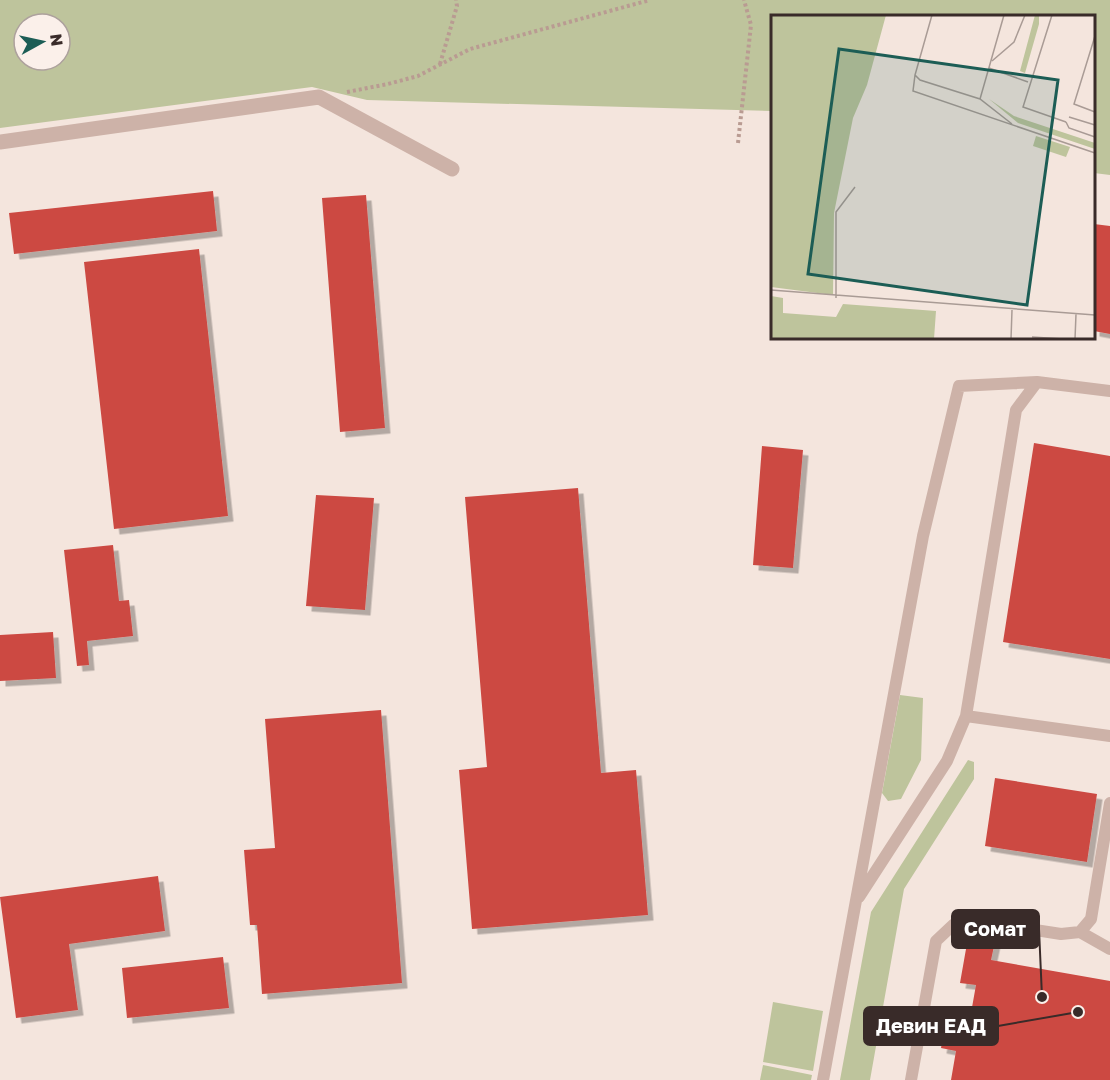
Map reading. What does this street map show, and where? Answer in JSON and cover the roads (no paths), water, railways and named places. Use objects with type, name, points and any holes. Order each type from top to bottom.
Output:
[{"type":"street","points":[[0,142],[319,97],[452,169]]},
{"type":"lane","points":[[855,903],[947,761],[966,716],[1016,410],[1037,382]]},
{"type":"lane","points":[[823,1080],[923,536],[959,386],[1037,382],[1110,391]]},
{"type":"lane","points":[[966,716],[1110,736]]},
{"type":"lane","points":[[1080,932],[1091,919],[1110,803]]},
{"type":"lane","points":[[911,1080],[936,941],[953,925],[977,921],[1061,934],[1080,932],[1110,949]]},
{"type":"place","name":"Сомат","points":[[1042,997]]},
{"type":"place","name":"Девин ЕАД","points":[[1078,1012]]}]
